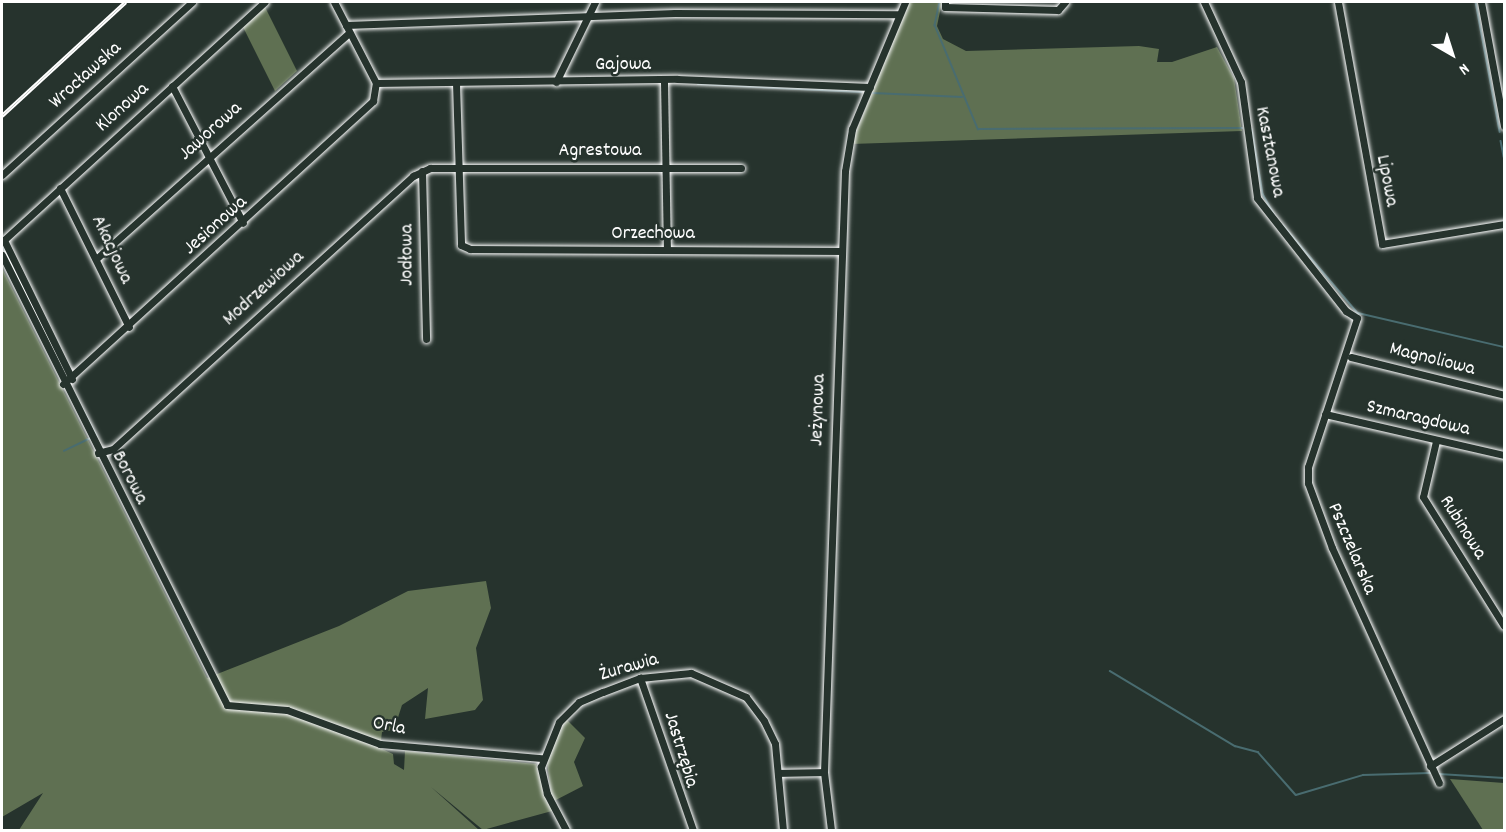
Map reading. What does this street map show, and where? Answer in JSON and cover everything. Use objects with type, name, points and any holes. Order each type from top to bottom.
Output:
[{"type":"street","name":"Wrocławska","points":[[2,175],[192,2]]},
{"type":"street","name":"Klonowa","points":[[72,379],[4,240],[265,2]]},
{"type":"street","points":[[334,2],[376,83]]},
{"type":"street","points":[[556,82],[586,16],[595,2]]},
{"type":"street","name":"Jeżynowa","points":[[831,831],[824,772],[841,251],[848,144],[905,2]]},
{"type":"street","points":[[945,2],[945,7],[1058,10],[1065,2]]},
{"type":"street","name":"Kasztanowa","points":[[1204,2],[1241,82],[1257,198],[1346,311],[1357,318]]},
{"type":"street","name":"Lipowa","points":[[1338,2],[1382,244],[1504,224]]},
{"type":"street","points":[[1481,2],[1504,126]]},
{"type":"street","points":[[346,25],[586,16],[899,14]]},
{"type":"street","name":"Jaworowa","points":[[96,259],[208,156],[349,33]]},
{"type":"street","points":[[664,82],[667,250]]},
{"type":"street","name":"Gajowa","points":[[376,83],[664,82],[870,87]]},
{"type":"street","name":"Jesionowa","points":[[63,384],[72,379],[360,115],[373,101],[376,83]]},
{"type":"street","points":[[422,171],[459,167],[456,83]]},
{"type":"street","points":[[172,86],[243,223]]},
{"type":"street","name":"Agrestowa","points":[[459,167],[741,168]]},
{"type":"street","name":"Orzechowa","points":[[459,167],[461,244],[466,247],[841,251]]},
{"type":"street","name":"Jodłowa","points":[[422,171],[426,339]]},
{"type":"street","name":"Modrzewiowa","points":[[98,453],[113,449],[422,171]]},
{"type":"street","name":"Akacjowa","points":[[60,188],[129,327]]},
{"type":"street","name":"Borowa","points":[[2,255],[63,384],[215,685],[227,705],[235,707]]},
{"type":"street","name":"Pszczelarska","points":[[1357,318],[1308,467],[1314,503],[1430,766],[1440,783]]},
{"type":"street","name":"Magnoliowa","points":[[1351,357],[1504,395]]},
{"type":"street","name":"Szmaragdowa","points":[[1325,414],[1504,455]]},
{"type":"street","name":"Rubinowa","points":[[1436,441],[1423,497],[1504,626]]},
{"type":"street","name":"Żurawia","points":[[541,758],[572,708],[640,678],[691,673],[746,697],[771,732],[778,773],[783,831]]},
{"type":"street","name":"Jastrzębia","points":[[640,678],[693,831]]},
{"type":"street","name":"Orla","points":[[235,707],[287,710],[380,744],[541,758]]},
{"type":"street","points":[[1430,766],[1504,719]]},
{"type":"street","points":[[541,758],[547,794],[566,831]]},
{"type":"street","points":[[778,773],[824,772]]},
{"type":"green space","points":[[909,2],[942,2],[937,26],[943,39],[966,51],[1139,46],[1159,49],[1157,62],[1172,62],[1217,47],[1234,78],[1242,131],[851,144]]},
{"type":"green space","points":[[265,7],[297,71],[275,91],[243,27]]},
{"type":"green space","points":[[2,268],[207,678],[339,626],[408,591],[486,581],[491,608],[476,648],[483,700],[475,710],[425,719],[428,688],[402,705],[394,730],[382,732],[381,740],[371,744],[393,754],[394,764],[404,770],[405,751],[536,764],[552,811],[483,830],[431,787],[479,830],[19,830],[43,793],[2,817]]},
{"type":"green space","points":[[566,719],[585,738],[574,762],[583,786],[552,802],[546,754]]},
{"type":"green space","points":[[1450,779],[1504,783],[1504,830],[1483,830]]},
{"type":"waterway","points":[[940,2],[935,25],[978,129],[1242,128]]},
{"type":"waterway","points":[[1476,2],[1500,132]]},
{"type":"waterway","points":[[698,84],[862,92]]},
{"type":"waterway","points":[[873,93],[962,97]]},
{"type":"waterway","points":[[1252,129],[1263,194],[1276,217]]},
{"type":"waterway","points":[[1501,141],[1504,157]]},
{"type":"waterway","points":[[1283,225],[1358,313],[1504,347]]},
{"type":"waterway","points":[[2,244],[59,362]]},
{"type":"waterway","points":[[73,390],[97,436]]},
{"type":"waterway","points":[[64,451],[89,439]]},
{"type":"waterway","points":[[1110,671],[1235,746],[1258,752],[1296,795],[1363,775],[1430,773]]},
{"type":"waterway","points":[[1439,774],[1504,778]]},
{"type":"railway","points":[[2,116],[126,2]]}]
